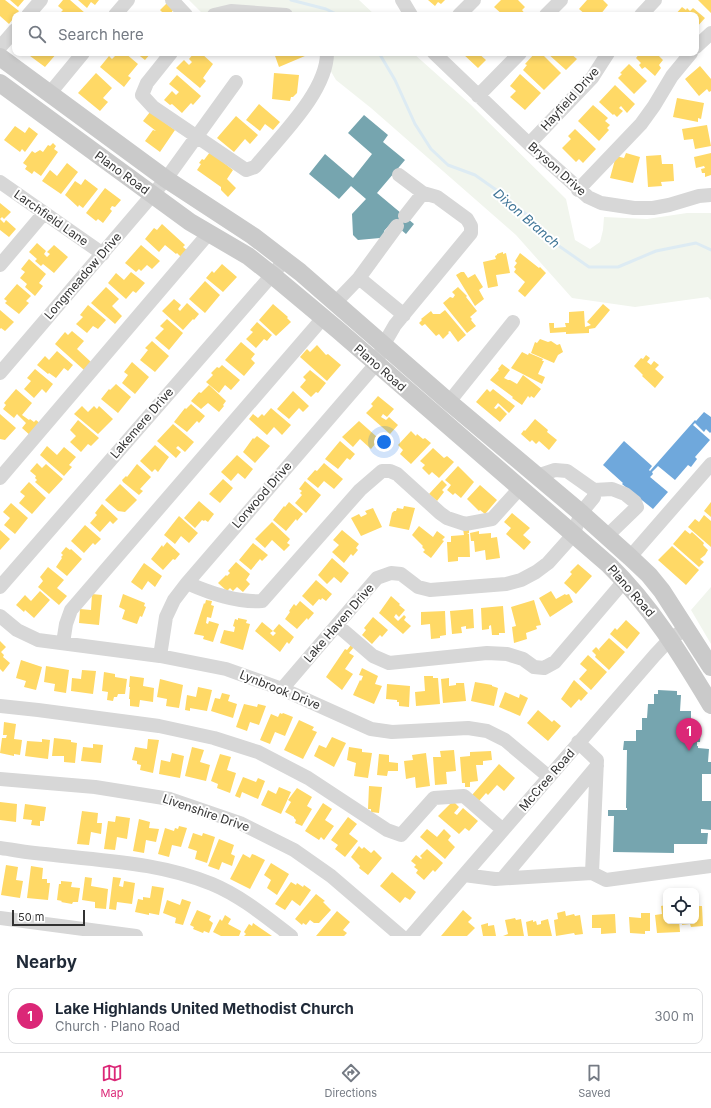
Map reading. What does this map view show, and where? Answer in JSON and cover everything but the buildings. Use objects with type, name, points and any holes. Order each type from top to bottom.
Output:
[{"type":"main road","name":"Plano Road","points":[[0,57],[166,179],[253,236],[336,302],[449,402],[581,513],[649,575],[662,591],[687,628],[711,667]]},
{"type":"main road","name":"Plano Road","points":[[0,83],[153,196],[190,222],[248,256],[271,274],[609,565],[625,580],[642,600],[670,639],[711,705]]},
{"type":"street","points":[[31,12],[41,0]]},
{"type":"street","points":[[118,12],[128,0]]},
{"type":"street","points":[[172,0],[183,12]]},
{"type":"street","points":[[402,0],[408,12]]},
{"type":"street","points":[[462,12],[474,0]]},
{"type":"street","points":[[549,12],[561,0]]},
{"type":"street","points":[[644,12],[655,0]]},
{"type":"street","points":[[227,12],[245,12]]},
{"type":"street","points":[[0,47],[12,33]]},
{"type":"street","points":[[699,44],[711,33]]},
{"type":"street","points":[[50,93],[81,56]]},
{"type":"street","points":[[169,56],[147,83],[142,95],[153,107],[246,170],[255,167],[303,110],[322,79],[326,56]]},
{"type":"street","name":"Bryson Drive","points":[[437,56],[578,190],[588,197],[601,203],[634,208],[653,208],[699,196],[711,195]]},
{"type":"street","points":[[478,96],[517,56]]},
{"type":"street","name":"Hayfield Drive","points":[[529,144],[592,78],[606,56]]},
{"type":"street","points":[[578,190],[641,124],[672,76],[689,56]]},
{"type":"street","name":"Longmeadow Drive","points":[[0,373],[153,196],[236,82]]},
{"type":"street","points":[[336,302],[359,278],[423,193],[399,174]]},
{"type":"street","name":"Larchfield Lane","points":[[0,182],[103,254]]},
{"type":"street","name":"Lorwood Drive","points":[[160,656],[166,617],[174,600],[376,364],[384,344],[395,325],[471,233],[471,226],[467,219],[437,197],[423,193]]},
{"type":"street","points":[[0,264],[44,213]]},
{"type":"street","points":[[0,478],[210,233]]},
{"type":"street","name":"Lakemere Drive","points":[[0,588],[271,274],[285,260]]},
{"type":"street","points":[[359,278],[404,315]]},
{"type":"street","points":[[63,643],[66,624],[71,610],[323,318]]},
{"type":"street","points":[[449,402],[513,322]]},
{"type":"street","points":[[630,557],[711,464]]},
{"type":"street","points":[[537,476],[555,470],[567,472],[594,490],[612,489],[625,494],[635,502],[637,507],[606,536]]},
{"type":"street","points":[[187,583],[202,589],[244,601],[262,601],[360,490],[382,471],[390,471],[397,474],[440,513],[447,518],[465,524],[492,519],[520,488]]},
{"type":"street","name":"Lake Haven Drive","points":[[282,688],[377,578],[391,573],[401,574],[418,587],[430,590],[506,584],[520,580],[536,572],[548,563],[573,535],[581,513],[594,497],[594,490]]},
{"type":"street","points":[[337,625],[373,656],[389,663],[487,653],[507,654],[523,659],[534,667],[544,668],[555,662],[625,580]]},
{"type":"street","name":"Lynbrook Drive","points":[[0,616],[17,630],[38,640],[160,656],[226,669],[282,688],[371,729],[392,732],[468,728],[487,731],[505,740],[549,777]]},
{"type":"street","name":"McCree Road","points":[[411,936],[578,742],[670,639],[687,628]]},
{"type":"street","points":[[0,706],[159,726],[214,738],[258,752],[308,778],[387,830],[401,835],[434,798],[464,796],[503,830]]},
{"type":"street","points":[[578,742],[597,760],[592,873]]},
{"type":"street","points":[[503,878],[597,766]]},
{"type":"street","name":"Livenshire Drive","points":[[0,778],[95,787],[170,799],[240,823],[294,850],[331,876],[401,936]]},
{"type":"street","points":[[0,848],[45,854],[115,860],[178,872],[213,884],[238,897],[291,936]]},
{"type":"street","points":[[464,875],[495,879],[592,873],[606,880],[711,866]]},
{"type":"street","points":[[0,918],[136,936]]},
{"type":"shaded area","points":[[189,0],[359,0],[372,12],[201,12]]},
{"type":"shaded area","points":[[322,56],[416,56],[470,104],[566,199],[575,240],[590,249],[600,242],[604,217],[647,219],[687,213],[711,213],[711,300],[708,297],[635,307],[572,298],[516,235],[371,108],[336,80]]},
{"type":"shaded area","points":[[711,587],[711,644],[691,610]]},
{"type":"waterway","name":"Dixon Branch","points":[[291,0],[332,12]]},
{"type":"waterway","name":"Dixon Branch","points":[[381,56],[395,80],[415,124],[431,149],[448,165],[475,175],[502,194],[533,220],[559,246],[589,267],[618,267],[656,251],[696,243],[711,250]]},
{"type":"place","name":"Lake Highlands United Methodist Church","points":[[689,751]]}]
